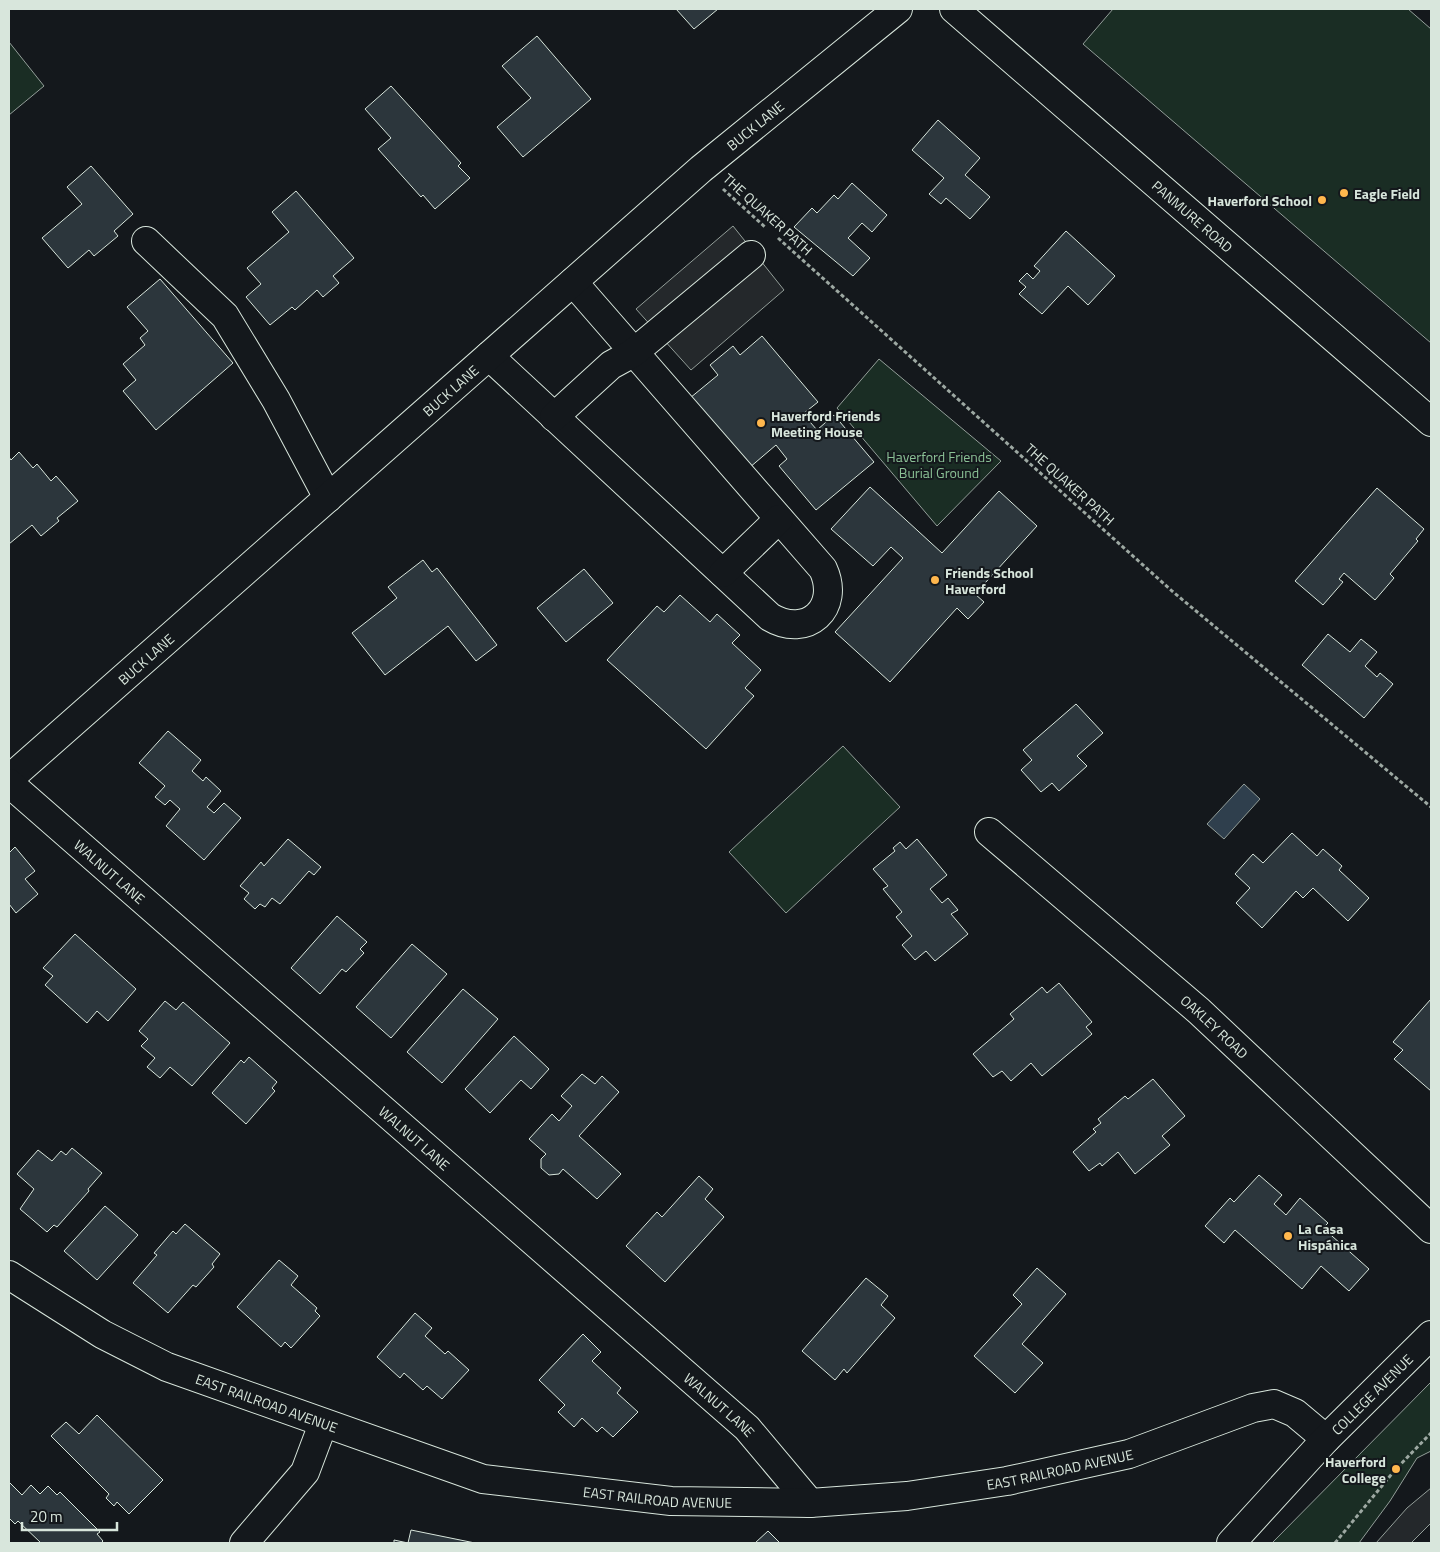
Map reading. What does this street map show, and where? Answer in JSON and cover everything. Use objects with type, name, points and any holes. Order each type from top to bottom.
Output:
[{"type":"street","name":"BUCK LANE","points":[[9,781],[489,356],[578,288],[701,169],[898,9]]},
{"type":"street","name":"PANMURE ROAD","points":[[954,9],[1431,422]]},
{"type":"street","points":[[146,241],[225,316],[276,400],[328,498]]},
{"type":"street","points":[[554,417],[611,365],[633,353],[751,255]]},
{"type":"street","points":[[489,356],[770,617],[780,623],[802,624],[817,616],[827,602],[829,590],[828,580],[823,569],[578,288]]},
{"type":"street","points":[[723,573],[779,519]]},
{"type":"street","name":"WALNUT LANE","points":[[9,781],[747,1428],[810,1503]]},
{"type":"street","name":"OAKLEY ROAD","points":[[989,832],[1199,1010],[1431,1229]]},
{"type":"street","name":"EAST RAILROAD AVENUE","points":[[9,1275],[102,1334],[167,1367],[323,1424],[483,1479],[671,1501],[810,1503],[908,1496],[1007,1482],[1129,1454],[1253,1408],[1274,1404],[1295,1413],[1326,1439]]},
{"type":"street","name":"COLLEGE AVENUE","points":[[1231,1543],[1326,1439],[1431,1335]]},
{"type":"street","points":[[244,1543],[306,1472],[323,1424]]},
{"type":"path","name":"THE QUAKER PATH","points":[[701,169],[767,228]]},
{"type":"path","name":"THE QUAKER PATH","points":[[774,235],[1172,591],[1431,807]]},
{"type":"path","points":[[1335,1543],[1396,1470],[1431,1433]]},
{"type":"green space","name":"Eagle Field","points":[[1113,9],[1408,9],[1431,29],[1431,343],[1083,44]]},
{"type":"green space","points":[[9,42],[44,86],[9,115]]},
{"type":"green space","name":"Haverford Friends Burial Ground","points":[[879,359],[1001,461],[937,526],[837,408]]},
{"type":"green space","points":[[843,746],[900,807],[786,913],[729,852]]},
{"type":"green space","name":"Haverford College","points":[[1431,1382],[1431,1451],[1417,1458],[1390,1501],[1359,1543],[1272,1543]]},
{"type":"shaded area","points":[[733,226],[784,290],[691,370],[636,309]]},
{"type":"shaded area","points":[[1431,1488],[1431,1523],[1411,1543],[1376,1543],[1407,1508]]},
{"type":"water","points":[[1244,784],[1260,799],[1224,839],[1207,824]]},
{"type":"building","points":[[676,9],[718,9],[694,29]]},
{"type":"building","points":[[537,36],[591,99],[523,157],[497,127],[531,98],[502,66]]},
{"type":"building","points":[[391,86],[461,163],[458,166],[470,178],[435,209],[423,195],[421,197],[378,149],[391,138],[365,109]]},
{"type":"building","points":[[938,120],[980,158],[965,175],[990,197],[970,219],[946,198],[941,204],[929,194],[944,178],[912,150]]},
{"type":"building","points":[[91,166],[133,214],[114,231],[118,236],[94,256],[89,250],[68,268],[42,238],[82,204],[67,187]]},
{"type":"building","points":[[852,183],[887,215],[872,232],[862,223],[848,238],[870,258],[853,276],[794,227],[812,208],[817,213],[834,195],[838,199]]},
{"type":"building","points":[[296,191],[354,258],[333,276],[339,283],[323,297],[317,290],[295,310],[292,307],[270,325],[246,297],[261,284],[247,268],[289,232],[272,212]]},
{"type":"building","points":[[1066,231],[1115,276],[1088,305],[1068,286],[1042,314],[1019,294],[1026,287],[1019,281],[1027,273],[1033,279],[1040,271],[1034,266]]},
{"type":"building","points":[[160,279],[233,363],[156,430],[123,391],[136,380],[123,364],[145,345],[140,338],[148,331],[127,307]]},
{"type":"building","name":"Haverford Friends Meeting House","points":[[762,336],[818,402],[803,414],[817,430],[834,415],[874,462],[816,510],[779,466],[787,459],[776,445],[749,468],[690,398],[718,375],[710,365],[733,346],[740,355]]},
{"type":"building","points":[[19,452],[33,468],[37,464],[51,481],[56,476],[78,501],[57,518],[59,521],[41,536],[32,525],[9,544],[9,457],[11,460]]},
{"type":"building","name":"Friends School Haverford","points":[[870,487],[942,553],[999,491],[1037,526],[975,594],[984,602],[968,619],[957,608],[890,682],[835,632],[903,558],[891,547],[873,566],[831,529]]},
{"type":"building","points":[[1377,488],[1424,529],[1416,539],[1418,541],[1390,574],[1394,578],[1375,600],[1344,573],[1339,579],[1343,582],[1323,605],[1295,581]]},
{"type":"building","points":[[423,560],[432,572],[437,568],[497,645],[476,661],[448,626],[385,675],[352,633],[397,598],[388,587]]},
{"type":"building","points":[[584,569],[613,603],[566,642],[537,608]]},
{"type":"building","points":[[680,595],[710,622],[717,614],[740,635],[732,643],[761,670],[745,688],[754,696],[706,749],[607,660],[657,606],[664,612]]},
{"type":"building","points":[[1328,634],[1350,652],[1361,639],[1377,652],[1365,666],[1377,677],[1380,673],[1393,684],[1364,718],[1302,665]]},
{"type":"building","points":[[1076,704],[1103,733],[1077,756],[1087,766],[1059,791],[1052,783],[1041,792],[1021,770],[1032,760],[1023,750]]},
{"type":"building","points":[[168,731],[201,760],[192,771],[203,781],[206,777],[221,791],[207,807],[214,813],[224,803],[241,818],[204,860],[166,826],[180,809],[170,800],[165,805],[155,797],[165,786],[139,763]]},
{"type":"building","points":[[1292,833],[1317,856],[1323,849],[1342,866],[1339,870],[1369,898],[1348,921],[1313,888],[1303,898],[1296,891],[1262,928],[1236,903],[1250,888],[1235,874],[1253,854],[1263,863]]},
{"type":"building","points":[[288,839],[321,867],[314,875],[309,871],[280,904],[272,898],[265,907],[260,904],[255,909],[244,899],[249,893],[240,886],[261,862],[264,866]]},
{"type":"building","points":[[917,839],[947,875],[930,889],[942,903],[948,898],[958,910],[951,914],[968,934],[935,961],[926,951],[915,960],[902,945],[912,936],[896,917],[902,912],[883,889],[888,886],[873,869],[895,851],[893,848],[900,842],[906,849]]},
{"type":"building","points":[[15,847],[35,871],[25,879],[38,894],[16,913],[9,904],[9,853]]},
{"type":"building","points":[[337,916],[367,942],[360,949],[364,953],[346,972],[342,969],[320,994],[291,968]]},
{"type":"building","points":[[75,934],[136,989],[108,1021],[97,1011],[87,1023],[45,985],[53,976],[43,968]]},
{"type":"building","points":[[412,944],[447,974],[391,1038],[356,1007]]},
{"type":"building","points":[[1059,983],[1092,1022],[1086,1027],[1092,1034],[1042,1076],[1031,1063],[1011,1081],[1002,1071],[993,1077],[973,1054],[1014,1019],[1010,1014],[1042,987],[1047,993]]},
{"type":"building","points":[[463,989],[498,1019],[442,1083],[407,1052]]},
{"type":"building","points":[[1431,999],[1431,1091],[1394,1059],[1403,1050],[1393,1042]]},
{"type":"building","points":[[165,1001],[176,1010],[183,1002],[230,1043],[192,1086],[170,1067],[160,1078],[147,1067],[155,1058],[141,1046],[148,1039],[139,1031]]},
{"type":"building","points":[[514,1036],[549,1069],[531,1089],[521,1080],[490,1113],[465,1089]]},
{"type":"building","points":[[249,1057],[277,1082],[272,1088],[275,1091],[246,1124],[212,1093],[241,1060],[244,1063]]},
{"type":"building","points":[[582,1074],[595,1084],[602,1076],[619,1092],[579,1136],[621,1174],[597,1199],[563,1169],[559,1174],[549,1175],[541,1168],[541,1159],[546,1154],[529,1139],[552,1114],[559,1121],[572,1106],[561,1096]]},
{"type":"building","points":[[1153,1079],[1185,1116],[1162,1136],[1170,1145],[1135,1174],[1118,1152],[1102,1166],[1100,1163],[1089,1171],[1073,1152],[1096,1132],[1093,1129],[1101,1123],[1098,1119],[1125,1096],[1128,1099]]},
{"type":"building","points":[[72,1148],[102,1173],[88,1189],[89,1191],[57,1227],[54,1225],[47,1232],[20,1209],[34,1189],[17,1174],[38,1150],[52,1161],[61,1151],[66,1155]]},
{"type":"building","name":"La Casa Hispánica","points":[[1259,1175],[1282,1195],[1274,1204],[1286,1215],[1300,1198],[1328,1223],[1323,1228],[1369,1269],[1349,1291],[1321,1266],[1302,1289],[1235,1230],[1224,1243],[1205,1226],[1230,1198],[1234,1202]]},
{"type":"building","points":[[699,1176],[713,1189],[705,1199],[724,1217],[665,1282],[626,1246],[657,1212],[662,1217]]},
{"type":"building","points":[[105,1206],[138,1235],[97,1280],[64,1251]]},
{"type":"building","points":[[185,1224],[220,1254],[212,1264],[214,1267],[196,1287],[193,1285],[168,1313],[133,1283],[157,1255],[154,1253],[173,1231],[176,1234]]},
{"type":"building","points":[[279,1260],[298,1276],[291,1285],[317,1308],[315,1311],[320,1316],[291,1348],[285,1342],[281,1347],[237,1307]]},
{"type":"building","points":[[1037,1268],[1066,1294],[1022,1344],[1043,1363],[1015,1393],[974,1356],[1022,1304],[1013,1295]]},
{"type":"building","points":[[866,1278],[888,1296],[881,1305],[895,1318],[847,1373],[844,1369],[835,1380],[802,1351]]},
{"type":"building","points":[[415,1313],[432,1328],[425,1336],[445,1354],[448,1351],[469,1370],[442,1399],[427,1386],[423,1390],[404,1373],[400,1378],[377,1357]]},
{"type":"building","points":[[583,1334],[601,1352],[592,1361],[621,1388],[617,1393],[638,1412],[613,1437],[602,1427],[597,1432],[582,1418],[574,1427],[558,1412],[565,1405],[539,1380]]},
{"type":"building","points":[[97,1415],[163,1480],[129,1514],[117,1502],[114,1506],[106,1498],[109,1494],[51,1436],[66,1422],[79,1434]]},
{"type":"building","points":[[9,1482],[22,1495],[31,1485],[40,1494],[48,1486],[57,1495],[60,1492],[100,1532],[97,1534],[103,1541],[101,1543],[41,1543],[18,1521],[15,1524],[9,1518]]},
{"type":"building","points":[[411,1530],[475,1543],[408,1543]]},
{"type":"building","points":[[768,1531],[780,1543],[755,1543]]},
{"type":"building","points":[[394,1540],[408,1543],[394,1543]]},
{"type":"place","name":"Eagle Field","points":[[1344,193]]},
{"type":"place","name":"Haverford School","points":[[1322,200]]},
{"type":"place","name":"Haverford Friends Meeting House","points":[[761,423]]},
{"type":"place","name":"Friends School Haverford","points":[[935,580]]},
{"type":"place","name":"La Casa Hispánica","points":[[1288,1236]]},
{"type":"place","name":"Haverford College","points":[[1396,1469]]}]
